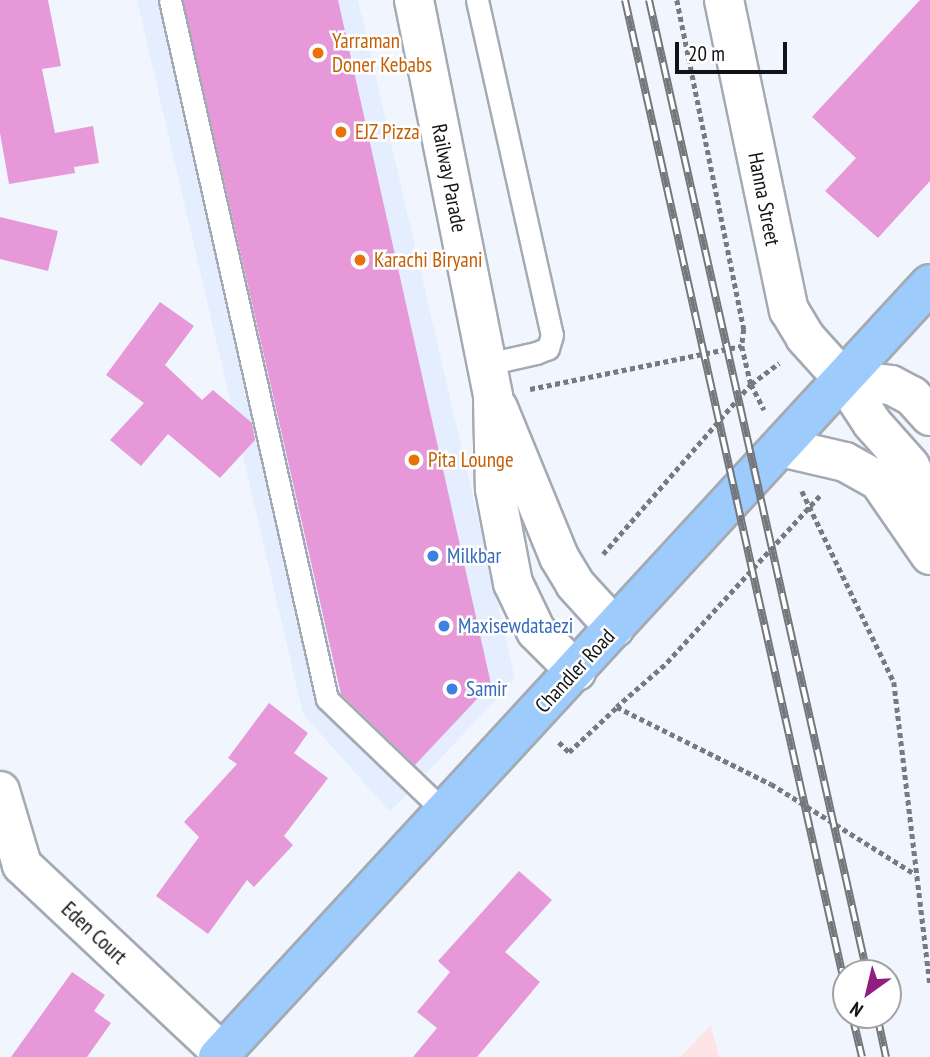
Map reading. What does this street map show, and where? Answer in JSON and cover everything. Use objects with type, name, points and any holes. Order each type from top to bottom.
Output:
[{"type":"main road","name":"Railway Parade","points":[[414,0],[490,380],[495,489],[513,583],[536,631],[576,671]]},
{"type":"main road","name":"Hanna Street","points":[[724,0],[789,310],[805,337],[844,380],[872,423],[910,466],[930,508]]},
{"type":"main road","name":"Chandler Road","points":[[220,1055],[930,284]]},
{"type":"main road","name":"Railway Parade","points":[[490,380],[559,557],[575,584],[615,628]]},
{"type":"main road","points":[[844,380],[891,385],[912,397],[930,416]]},
{"type":"main road","points":[[781,447],[845,462],[879,481],[930,555]]},
{"type":"main road","name":"Eden Court","points":[[0,791],[22,865],[220,1055]]},
{"type":"lane","points":[[170,0],[327,699],[445,812]]},
{"type":"lane","points":[[477,0],[552,335],[548,348],[490,380]]},
{"type":"path","points":[[490,380],[742,346]]},
{"type":"path","points":[[603,554],[751,384],[782,360]]},
{"type":"path","points":[[555,740],[569,752],[665,665],[810,504]]},
{"type":"path","points":[[617,707],[771,784],[915,874]]},
{"type":"shaded area","points":[[137,0],[358,0],[515,679],[390,812],[303,714]]},
{"type":"shaded area","points":[[711,1025],[719,1057],[680,1057]]},
{"type":"building","points":[[0,0],[48,0],[61,66],[42,69],[55,133],[93,126],[99,163],[74,167],[75,173],[9,184],[0,133]]},
{"type":"building","points":[[183,0],[338,0],[491,684],[415,765],[341,694]]},
{"type":"building","points":[[920,0],[930,0],[930,181],[878,238],[825,191],[856,158],[812,117]]},
{"type":"building","points":[[0,217],[58,231],[48,271],[0,259]]},
{"type":"building","points":[[160,302],[194,326],[165,365],[202,400],[213,390],[252,423],[255,440],[220,478],[168,434],[141,466],[110,440],[144,403],[106,375]]},
{"type":"building","points":[[269,703],[308,733],[294,753],[328,778],[284,836],[293,845],[254,887],[247,880],[208,934],[156,896],[199,837],[184,822],[237,764],[228,758]]},
{"type":"building","points":[[519,871],[552,900],[505,952],[540,982],[477,1057],[413,1057],[437,1028],[417,1012],[450,972],[438,961]]},
{"type":"building","points":[[72,972],[105,995],[94,1011],[111,1023],[87,1057],[11,1057]]},
{"type":"railway","points":[[625,0],[839,959]]},
{"type":"railway","points":[[649,0],[864,959]]},
{"type":"railway","points":[[855,1029],[862,1057]]},
{"type":"railway","points":[[880,1029],[886,1057]]},
{"type":"place","name":"Yarraman Doner Kebabs","points":[[318,53]]},
{"type":"place","name":"EJZ Pizza","points":[[341,132]]},
{"type":"place","name":"Karachi Biryani","points":[[360,260]]},
{"type":"place","name":"Pita Lounge","points":[[414,460]]},
{"type":"place","name":"Milkbar","points":[[433,556]]},
{"type":"place","name":"Maxisewdataezi","points":[[444,626]]},
{"type":"place","name":"Samir","points":[[452,689]]}]
